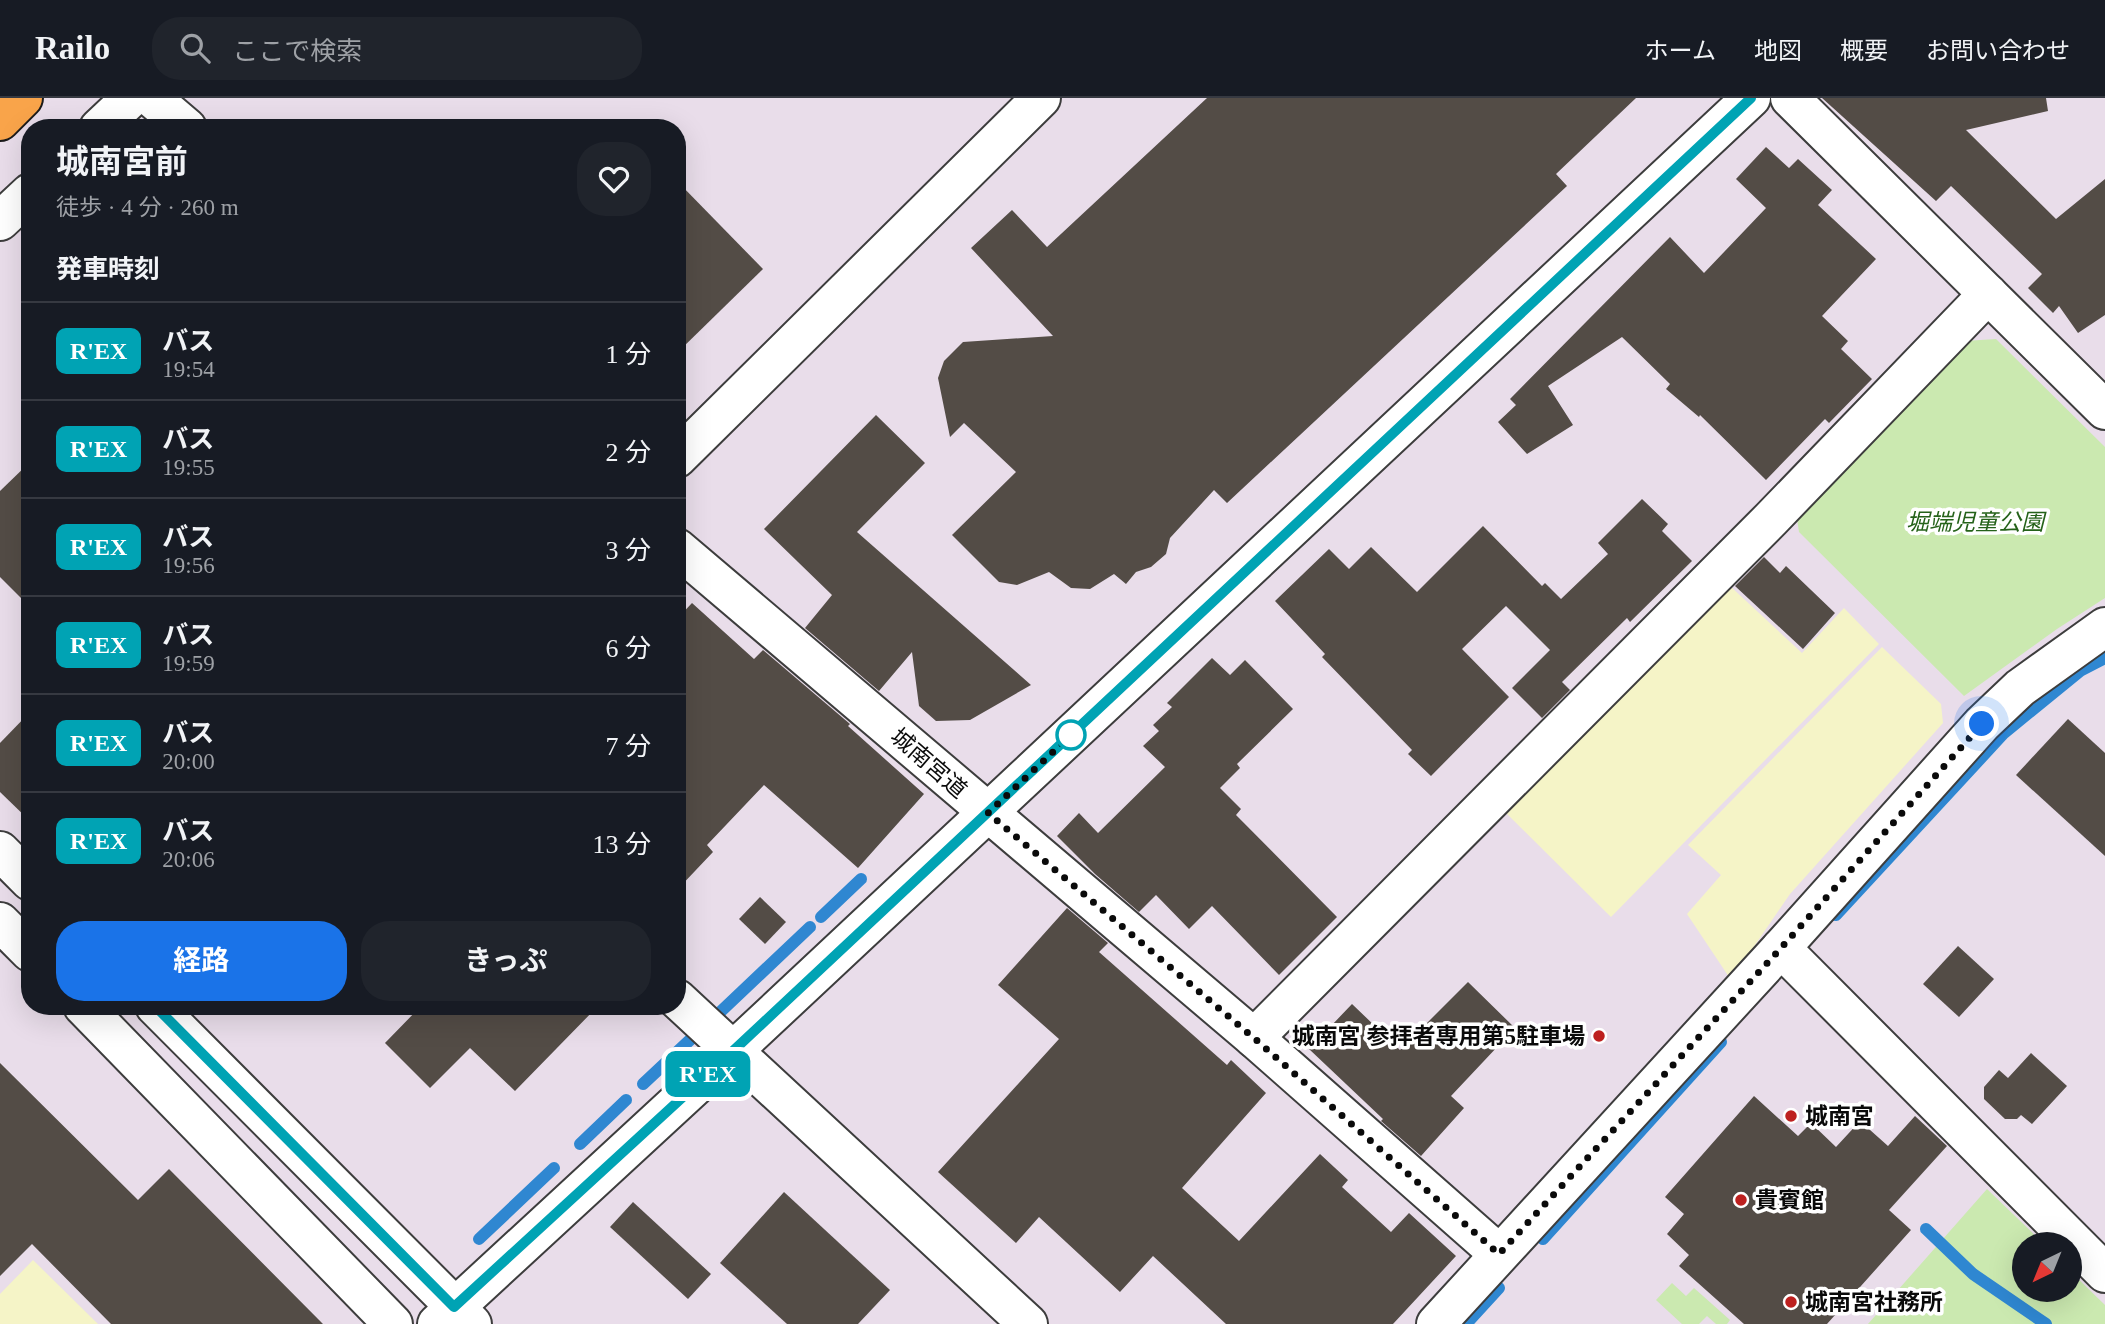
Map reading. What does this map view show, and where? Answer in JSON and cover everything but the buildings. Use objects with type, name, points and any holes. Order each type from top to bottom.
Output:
[{"type":"highway","points":[[0,121],[23,98]]},
{"type":"street","points":[[109,119],[131,98]]},
{"type":"street","points":[[152,98],[176,119]]},
{"type":"street","points":[[686,449],[1041,98]]},
{"type":"street","points":[[164,1015],[454,1318],[734,1050],[1751,98]]},
{"type":"street","points":[[1790,98],[2105,410]]},
{"type":"street","points":[[0,222],[21,202]]},
{"type":"street","points":[[1254,1038],[1771,519],[1988,294]]},
{"type":"street","name":"城南宮道","points":[[686,556],[1254,1038],[1499,1254]]},
{"type":"street","points":[[1436,1324],[1781,948],[1982,724],[2020,688],[2105,627]]},
{"type":"street","points":[[0,922],[21,943]]},
{"type":"street","points":[[1781,948],[2105,1273]]},
{"type":"street","points":[[686,1007],[1028,1324]]},
{"type":"street","points":[[92,1015],[393,1324]]},
{"type":"shaded area","points":[[0,98],[2105,98],[2105,1324],[0,1324]]},
{"type":"green space","name":"堀端児童公園","points":[[1996,339],[2105,447],[2105,598],[1964,696],[1799,532],[1797,519],[1965,341]]},
{"type":"green space","points":[[1730,586],[1802,653],[1844,608],[1879,644],[1611,917],[1506,813]]},
{"type":"green space","points":[[1882,647],[1941,704],[1943,723],[1790,894],[1731,980],[1687,914],[1721,875],[1688,845]]},
{"type":"green space","points":[[1987,1189],[2032,1232],[2012,1232],[2012,1302],[2082,1302],[2082,1283],[2105,1305],[2105,1324],[1868,1324]]},
{"type":"green space","points":[[33,1260],[98,1324],[0,1324],[0,1294]]},
{"type":"green space","points":[[1672,1283],[1686,1296],[1694,1288],[1730,1320],[1727,1324],[1716,1324],[1707,1316],[1699,1324],[1682,1324],[1656,1300]]},
{"type":"waterway","points":[[1836,915],[2004,733],[2080,671],[2105,658]]},
{"type":"waterway","points":[[821,917],[861,879]]},
{"type":"waterway","points":[[717,1015],[810,927]]},
{"type":"waterway","points":[[643,1084],[691,1039]]},
{"type":"waterway","points":[[1543,1239],[1721,1042]]},
{"type":"waterway","points":[[580,1144],[626,1100]]},
{"type":"waterway","points":[[479,1239],[554,1168]]},
{"type":"waterway","points":[[1926,1229],[1973,1274],[2046,1324]]},
{"type":"waterway","points":[[1466,1324],[1499,1288]]},
{"type":"bus line","name":"R'EX","points":[[164,1015],[454,1307],[734,1050],[1751,98]]},
{"type":"place","name":"城南宮 参拝者専用第5駐車場","points":[[1599,1036]]},
{"type":"place","name":"城南宮","points":[[1791,1116]]},
{"type":"place","name":"貴賓館","points":[[1741,1200]]},
{"type":"place","name":"城南宮社務所","points":[[1791,1302]]},
{"type":"route","points":[[1071,735],[988,813],[1254,1038],[1499,1254],[1781,948],[1982,724]]}]
